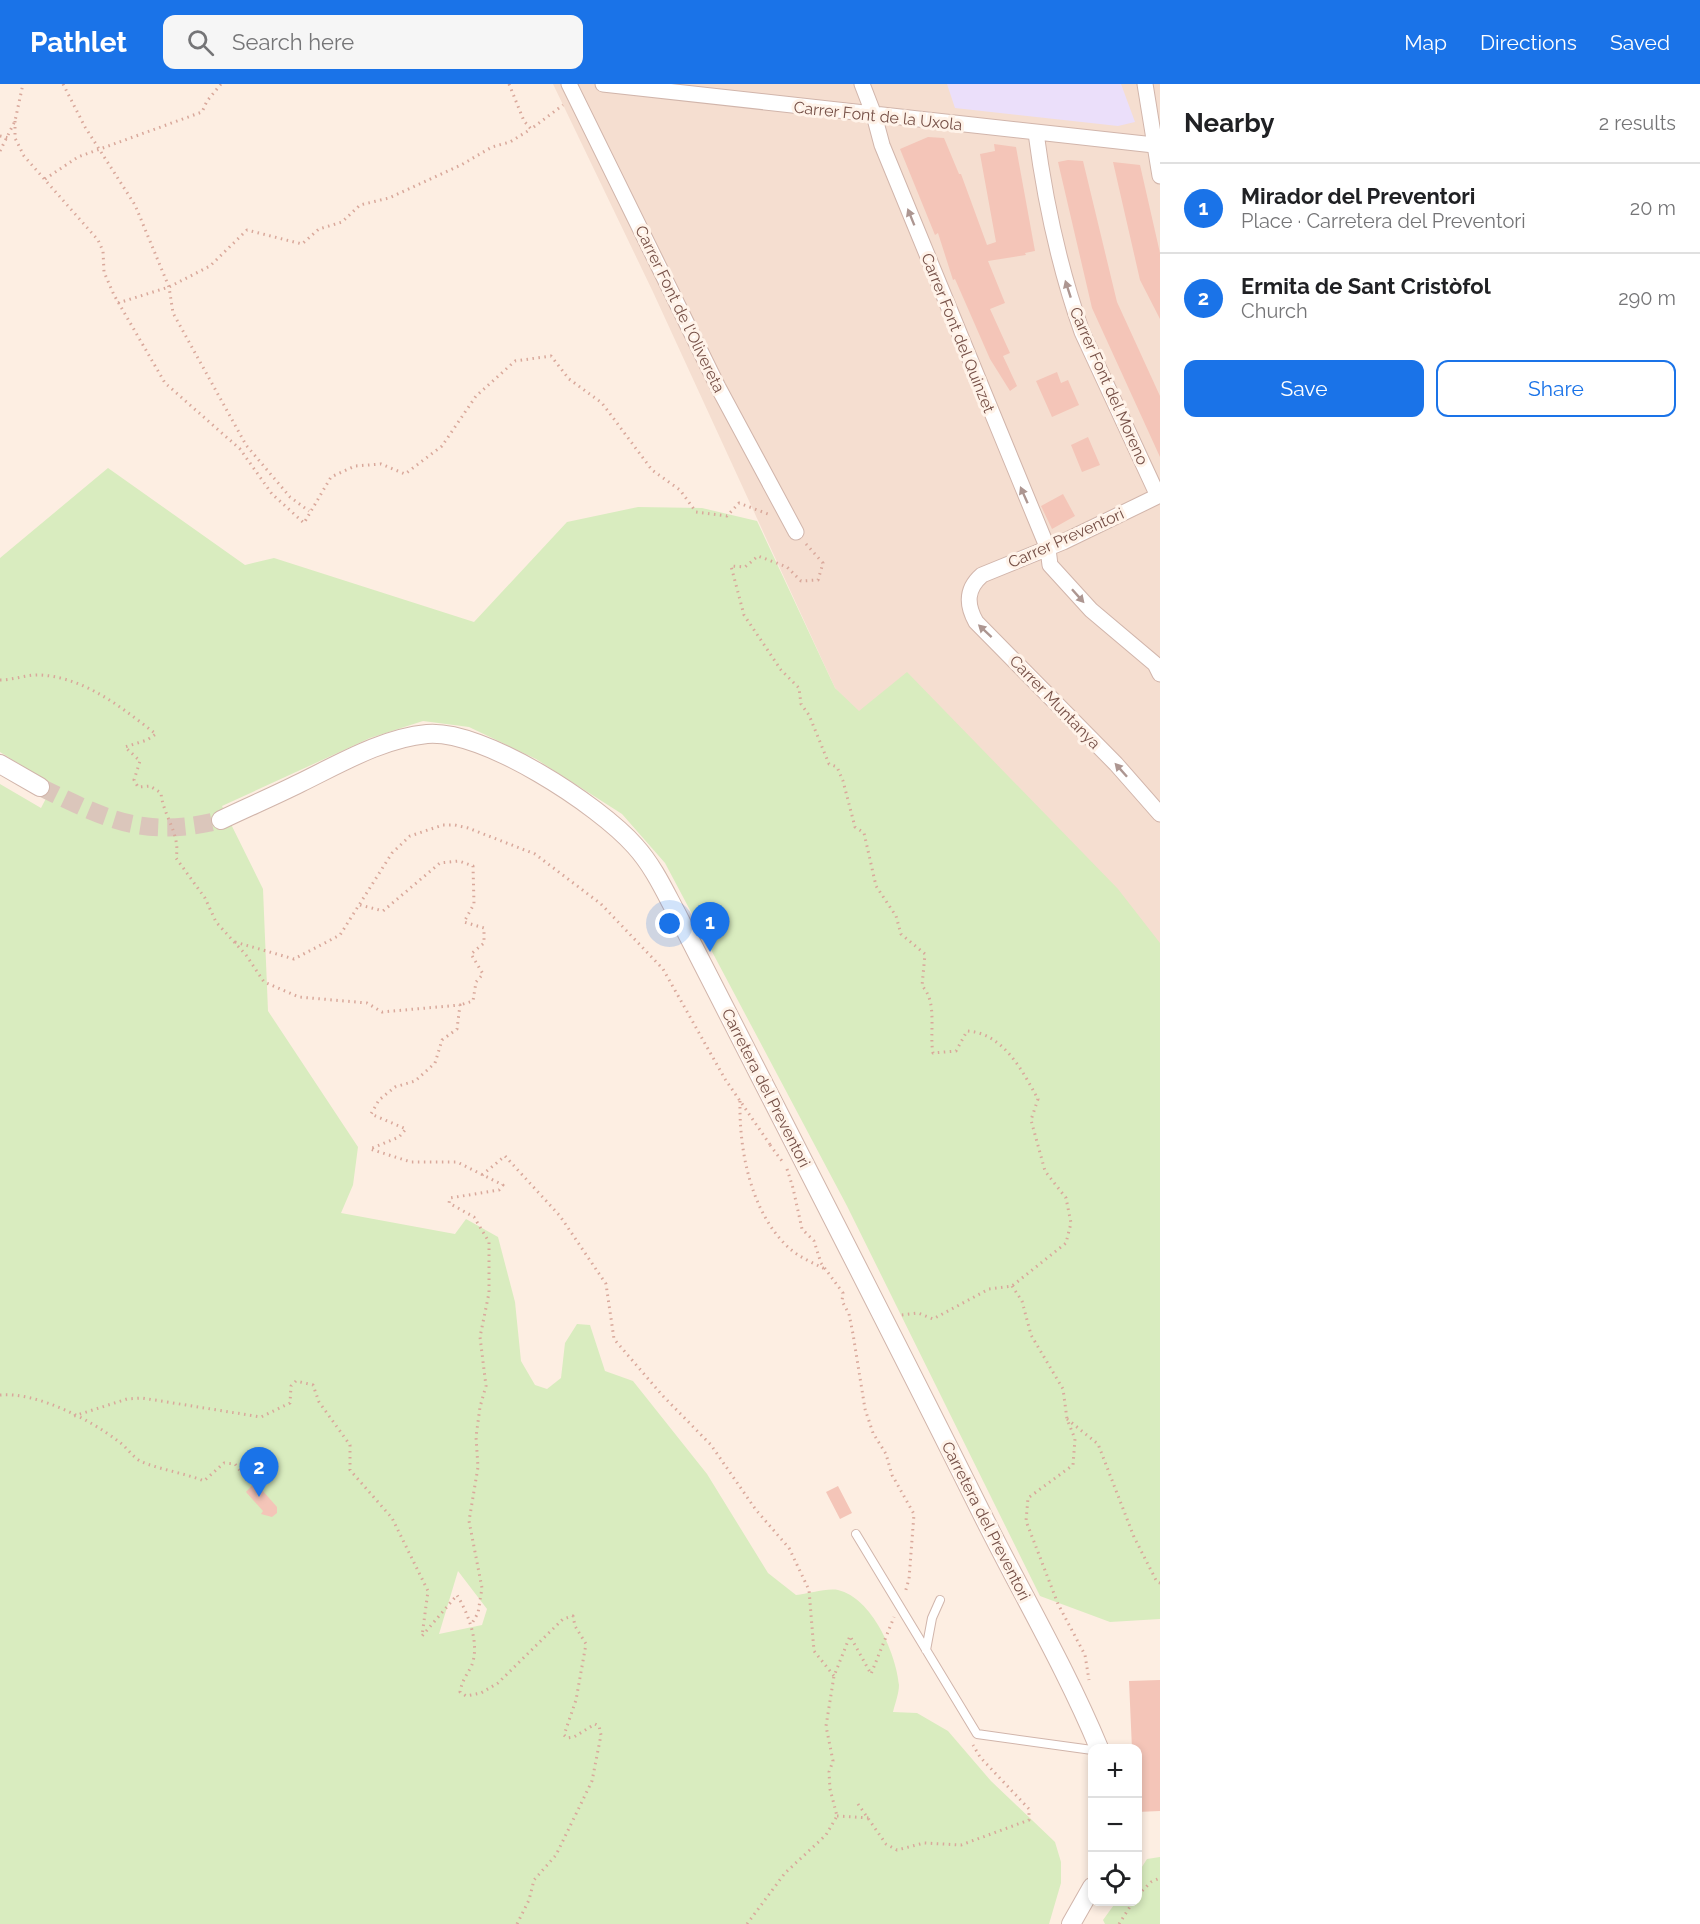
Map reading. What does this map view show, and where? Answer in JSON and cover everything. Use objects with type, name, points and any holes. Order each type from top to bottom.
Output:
[{"type":"street","name":"Carrer Font de la Uxola","points":[[603,84],[708,90],[874,115],[1154,145]]},
{"type":"street","name":"Carrer Font del Quinzet","points":[[862,84],[882,145],[1012,467],[1048,549],[1050,565],[1090,610],[1155,664],[1160,674]]},
{"type":"street","points":[[1145,84],[1160,176]]},
{"type":"street","name":"Carrer Font de l'Olivereta","points":[[572,90],[718,387],[796,532]]},
{"type":"street","name":"Carrer Font del Moreno","points":[[1035,133],[1050,223],[1073,305],[1091,350],[1159,496]]},
{"type":"street","name":"Carrer Preventori","points":[[973,583],[982,575],[1048,549],[1159,496]]},
{"type":"street","name":"Carrer Muntanya","points":[[973,583],[968,602],[976,622],[1116,764],[1160,814]]},
{"type":"street","name":"Carretera del Preventori","points":[[222,820],[339,764],[402,739],[426,734],[451,736],[505,755],[598,814],[628,838],[644,857],[678,916],[1080,1703],[1097,1744]]},
{"type":"street","points":[[0,764],[40,787]]},
{"type":"street","points":[[1071,1924],[1088,1894]]},
{"type":"lane","points":[[856,1534],[976,1734],[1088,1749]]},
{"type":"lane","points":[[926,1650],[932,1618],[940,1600]]},
{"type":"path","points":[[0,151],[9,138],[15,122],[23,84]]},
{"type":"path","points":[[63,84],[99,150],[135,205],[169,287],[173,313],[246,446],[290,497],[310,512]]},
{"type":"path","points":[[45,179],[67,163],[202,112],[221,84]]},
{"type":"path","points":[[509,84],[524,121],[531,129]]},
{"type":"path","points":[[118,303],[169,287],[210,266],[247,230],[302,244],[319,229],[342,222],[360,205],[389,198],[461,165],[492,147],[510,142],[531,129],[572,90]]},
{"type":"path","points":[[15,122],[18,147],[98,240],[103,251],[104,272],[118,303],[165,383],[240,449],[272,494],[303,523],[331,477],[355,466],[381,464],[405,474],[442,446],[476,396],[515,362],[551,356],[569,379],[602,403],[652,470],[680,490],[696,512],[727,516],[739,503],[754,511],[788,518]]},
{"type":"path","points":[[0,136],[9,138]]},
{"type":"path","points":[[796,532],[823,563],[819,580],[801,581],[787,567],[758,556],[745,567],[730,566],[744,615],[781,670],[799,688],[801,704],[809,715],[828,764],[837,767],[843,781],[855,827],[864,833],[876,886],[896,916],[901,933],[925,954],[922,986],[927,991],[930,1007],[932,1027],[930,1035],[933,1053],[956,1051],[967,1031],[984,1032],[1006,1050],[1038,1099],[1031,1120],[1045,1171],[1066,1198],[1071,1222],[1066,1243],[1011,1286],[989,1289],[933,1319],[918,1313],[899,1315],[885,1320]]},
{"type":"path","points":[[0,680],[17,680],[39,675],[81,684],[114,702],[156,734],[147,740],[125,747],[140,761],[134,780],[138,787],[150,786],[161,793],[162,807],[179,844],[176,858],[205,898],[216,922],[234,941],[264,982],[299,998],[367,1003],[382,1012],[460,1005],[472,1001],[476,982],[483,974],[471,954],[484,943],[484,928],[464,922],[474,904],[474,866],[459,861],[440,864],[383,911],[360,905]]},
{"type":"path","points":[[234,941],[294,959],[340,935],[392,853],[410,836],[428,829],[443,825],[468,828],[535,854],[601,904],[663,969],[740,1100],[784,1164],[802,1229],[814,1240],[821,1263],[843,1293],[842,1301],[849,1314],[865,1409],[873,1433],[886,1454],[892,1475],[914,1514],[909,1579],[901,1608],[893,1618],[871,1674],[850,1636],[834,1676],[826,1726],[833,1761],[829,1772],[830,1789],[837,1816],[826,1835],[784,1873],[747,1924]]},
{"type":"path","points":[[460,1005],[458,1029],[442,1040],[435,1063],[415,1081],[395,1087],[379,1100],[371,1114],[406,1129],[399,1137],[370,1149],[374,1153],[411,1162],[457,1162],[502,1185],[499,1190],[450,1198],[449,1203],[474,1217],[489,1242],[489,1293],[480,1337],[486,1386],[480,1407],[476,1437],[478,1467],[469,1521],[482,1588],[478,1613],[471,1625]]},
{"type":"path","points":[[740,1100],[740,1123],[747,1164],[766,1221],[790,1248],[828,1271]]},
{"type":"path","points":[[770,1145],[803,1160]]},
{"type":"path","points":[[482,1175],[505,1156],[560,1216],[606,1284],[614,1339],[662,1395],[711,1444],[756,1510],[789,1548],[809,1590],[814,1651],[834,1676]]},
{"type":"path","points":[[1011,1286],[1022,1301],[1031,1335],[1063,1389],[1067,1419],[1075,1438],[1073,1466],[1029,1498],[1026,1521],[1058,1604],[1085,1655],[1089,1685]]},
{"type":"path","points":[[74,1416],[142,1398],[261,1417],[290,1403],[291,1386],[296,1381],[313,1385],[320,1402],[350,1445],[350,1470],[392,1518],[428,1591],[422,1636],[457,1595],[474,1637],[472,1666],[463,1678],[460,1692],[466,1696],[481,1693],[498,1683],[563,1619],[573,1616],[575,1626],[586,1644],[576,1700],[564,1736],[574,1737],[595,1724],[598,1725],[601,1735],[592,1781],[556,1855],[534,1880],[529,1900],[517,1924]]},
{"type":"path","points":[[0,1395],[16,1394],[45,1400],[119,1441],[140,1461],[185,1473],[204,1481],[224,1463],[235,1464],[248,1481]]},
{"type":"path","points":[[1067,1419],[1098,1444],[1134,1537],[1160,1584]]},
{"type":"path","points":[[858,1804],[870,1818],[886,1844],[897,1850],[924,1843],[961,1845],[1029,1820],[1029,1809],[975,1749],[971,1741],[976,1734]]},
{"type":"path","points":[[837,1816],[870,1818]]},
{"type":"path","points":[[1142,1891],[1160,1878]]},
{"type":"path","points":[[1119,1924],[1130,1906]]},
{"type":"shaded area","points":[[553,84],[1160,84],[1160,1011],[1137,1001],[835,688],[653,292]]},
{"type":"shaded area","points":[[947,84],[1121,84],[1135,122],[1118,126],[955,108]]},
{"type":"green space","points":[[108,468],[245,565],[274,558],[474,622],[567,522],[638,507],[702,508],[757,521],[835,688],[859,711],[907,672],[1118,889],[1160,943],[1160,1619],[1110,1622],[1040,1596],[847,1206],[665,863],[622,814],[536,759],[469,727],[423,721],[370,738],[222,806],[263,889],[268,1011],[358,1147],[353,1185],[341,1213],[455,1234],[466,1219],[498,1237],[515,1302],[521,1361],[535,1385],[547,1389],[561,1378],[565,1343],[577,1324],[590,1325],[605,1371],[633,1381],[707,1474],[768,1573],[796,1595],[838,1590],[850,1595],[871,1615],[887,1643],[897,1672],[899,1688],[893,1712],[917,1713],[948,1731],[991,1781],[1055,1842],[1061,1862],[1061,1883],[1049,1924],[0,1924],[0,784],[41,808],[53,785],[0,752],[0,558]],"holes":[[[458,1571],[487,1609],[482,1625],[439,1634]]]},
{"type":"green space","points":[[1160,1857],[1160,1924],[1105,1924],[1103,1920],[1113,1906],[1142,1906],[1142,1867],[1147,1859]]},
{"type":"building","points":[[928,137],[944,138],[959,174],[961,174],[987,245],[996,242],[980,154],[995,151],[994,144],[1016,147],[1035,251],[1025,253],[1026,255],[988,261],[1005,303],[990,309],[1010,353],[1003,356],[1017,386],[1010,391],[990,359],[955,279],[953,280],[938,233],[935,235],[900,149]]},
{"type":"building","points":[[1083,161],[1117,302],[1160,396],[1160,457],[1092,308],[1058,162]]},
{"type":"building","points":[[1113,162],[1140,165],[1160,253],[1160,319],[1140,280]]},
{"type":"building","points":[[1057,372],[1061,383],[1068,380],[1079,405],[1052,417],[1036,381]]},
{"type":"building","points":[[1088,437],[1100,465],[1082,472],[1071,445]]},
{"type":"building","points":[[1063,494],[1075,516],[1052,529],[1041,506]]},
{"type":"building","points":[[255,1482],[277,1507],[277,1513],[272,1517],[261,1514],[263,1511],[246,1492]]},
{"type":"building","points":[[838,1486],[852,1513],[840,1519],[826,1492]]},
{"type":"building","points":[[1160,1680],[1160,1811],[1142,1812],[1142,1744],[1132,1744],[1129,1681]]},
{"type":"tunnel","points":[[40,787],[107,817],[148,827],[170,828],[221,820]]},
{"type":"place","name":"Mirador del Preventori","points":[[710,952]]},
{"type":"place","name":"Ermita de Sant Cristòfol","points":[[259,1497]]}]
